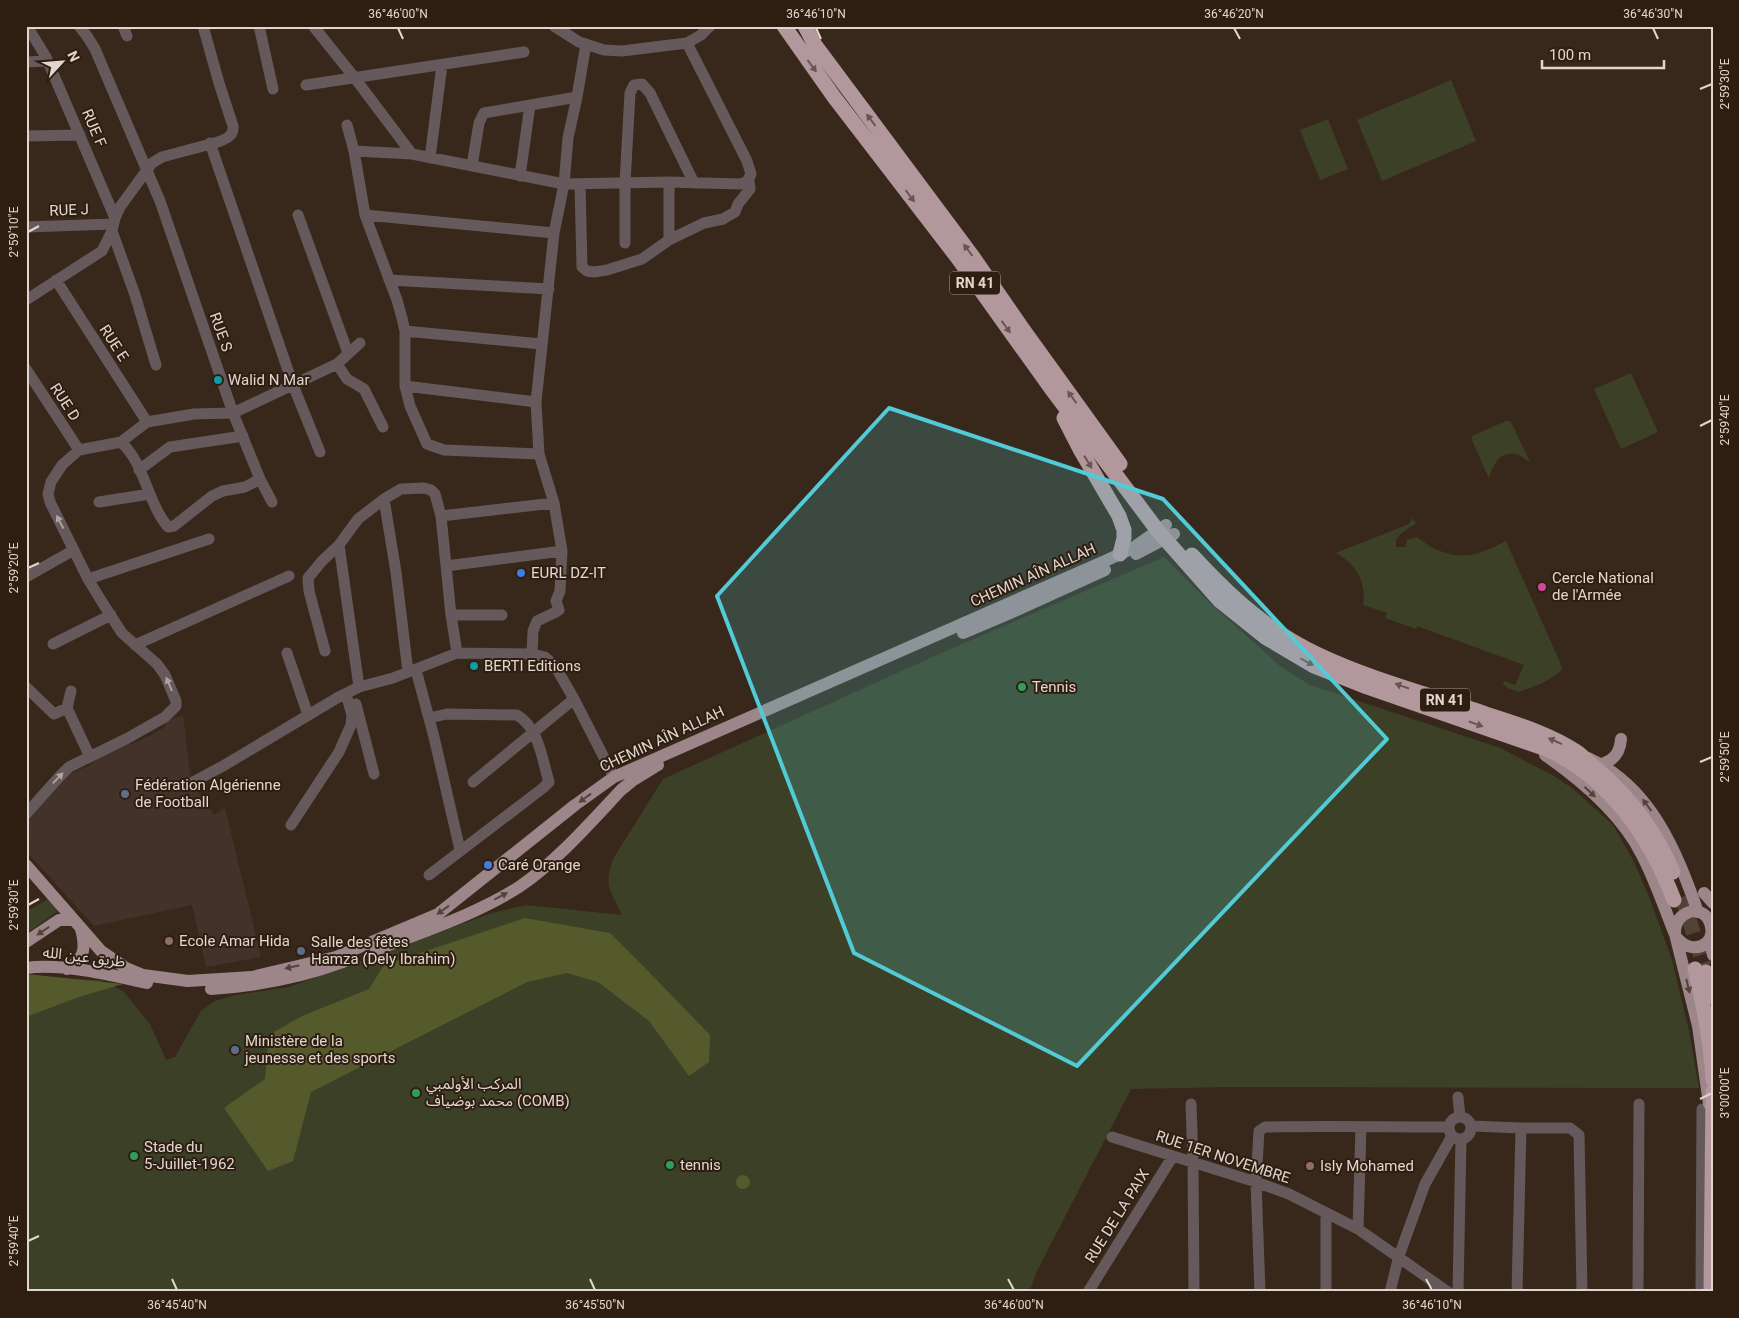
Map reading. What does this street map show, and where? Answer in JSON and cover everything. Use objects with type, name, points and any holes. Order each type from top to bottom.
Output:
[{"type":"highway","name":"RN 41","points":[[784,26],[834,98],[957,257],[1050,387],[1220,601],[1265,637],[1314,666],[1367,687],[1524,741],[1568,761],[1609,794],[1623,809],[1643,837],[1678,898],[1664,853],[1640,814],[1618,788],[1578,753],[1524,727],[1374,676],[1320,656],[1298,645],[1260,620],[1231,596],[1166,533],[1136,486],[1074,401],[974,257],[815,45],[805,26]]},
{"type":"highway","points":[[1050,387],[1081,452],[1120,516],[1124,530],[1120,554]]},
{"type":"highway","points":[[1704,963],[1713,997]]},
{"type":"highway","points":[[1704,963],[1703,1002],[1713,1080]]},
{"type":"highway","points":[[1712,1292],[1707,1114],[1713,1091]]},
{"type":"main road","name":"CHEMIN AÎN ALLAH","points":[[137,981],[163,987],[252,977],[336,958],[438,914],[575,805],[614,777],[1166,533]]},
{"type":"main road","name":"CHEMIN AÎN ALLAH","points":[[26,865],[101,951],[126,968],[143,975],[188,985],[240,987],[281,981],[317,972],[478,909],[518,887],[543,868],[621,790],[632,781],[665,762],[739,728],[1008,614],[1100,572],[1166,533]]},
{"type":"main road","points":[[1602,764],[1615,758],[1620,750],[1621,739]]},
{"type":"main road","points":[[1524,741],[1560,765],[1608,809],[1625,827],[1647,865],[1676,936],[1698,1026],[1707,1114]]},
{"type":"main road","points":[[1578,753],[1602,764],[1627,782],[1644,801],[1654,815],[1679,862],[1698,912]]},
{"type":"main road","points":[[614,777],[621,790]]},
{"type":"main road","points":[[466,893],[478,909]]},
{"type":"main road","points":[[1704,893],[1713,903]]},
{"type":"main road","points":[[26,942],[59,920],[62,906]]},
{"type":"main road","points":[[1704,963],[1711,937],[1711,921],[1705,915],[1698,912],[1685,913],[1676,921],[1676,936],[1684,946],[1695,948],[1705,944],[1711,937]]},
{"type":"main road","points":[[59,920],[77,925],[84,940],[83,952],[79,960],[67,969]]},
{"type":"main road","points":[[26,960],[42,968]]},
{"type":"main road","name":"طريق عين الله","points":[[26,968],[67,969],[137,981]]},
{"type":"street","name":"RUE F","points":[[27,26],[48,61],[80,135],[113,224],[156,365]]},
{"type":"street","name":"RUE S","points":[[79,26],[95,49],[160,200],[233,413],[260,480],[272,502]]},
{"type":"street","points":[[26,300],[102,251],[128,194],[156,159],[226,139],[232,133],[233,129],[203,26]]},
{"type":"street","points":[[259,26],[273,89]]},
{"type":"street","points":[[315,26],[412,154]]},
{"type":"street","points":[[554,26],[586,44],[604,50],[622,51],[687,43],[710,26]]},
{"type":"street","points":[[580,184],[583,268],[594,272],[642,259],[669,240],[704,223],[723,219],[736,212],[738,204],[750,189],[749,181],[751,174],[747,161],[687,43]]},
{"type":"street","points":[[532,654],[533,631],[537,621],[559,610],[556,602],[560,591],[562,551],[554,503],[539,454],[536,402],[554,232],[564,184],[568,138],[586,44]]},
{"type":"street","points":[[306,85],[524,52]]},
{"type":"street","points":[[26,62],[48,61]]},
{"type":"street","points":[[430,158],[442,65]]},
{"type":"street","points":[[625,243],[625,183],[630,93],[632,88],[638,84],[644,86],[650,93],[694,183]]},
{"type":"street","points":[[472,166],[482,114],[490,111],[577,97]]},
{"type":"street","points":[[520,176],[530,105]]},
{"type":"street","points":[[347,126],[354,152],[365,215],[397,300],[405,331],[405,386],[410,406],[427,444],[444,450],[539,454]]},
{"type":"street","points":[[26,136],[80,135]]},
{"type":"street","points":[[210,143],[293,385],[320,452]]},
{"type":"street","points":[[354,152],[412,154],[564,184],[669,182],[740,184],[749,181]]},
{"type":"street","points":[[669,182],[669,240]]},
{"type":"street","points":[[298,215],[348,353]]},
{"type":"street","points":[[365,215],[554,232]]},
{"type":"street","name":"RUE J","points":[[26,227],[113,224]]},
{"type":"street","name":"RUE E","points":[[56,280],[147,422]]},
{"type":"street","points":[[389,280],[549,289]]},
{"type":"street","points":[[405,331],[541,344]]},
{"type":"street","points":[[26,814],[69,767],[165,717],[176,706],[176,701],[165,675],[157,664],[122,633],[88,578],[53,509],[48,494],[50,482],[55,474],[78,450],[121,442],[147,422],[194,414],[233,413],[337,364],[360,344]]},
{"type":"street","points":[[337,364],[347,379],[364,389],[383,427]]},
{"type":"street","name":"RUE D","points":[[26,370],[78,450]]},
{"type":"street","points":[[405,386],[536,402]]},
{"type":"street","points":[[139,470],[170,447],[243,436]]},
{"type":"street","points":[[121,442],[130,451],[166,525],[171,527],[212,496],[223,491],[246,487],[260,480]]},
{"type":"street","points":[[325,650],[309,591],[308,578],[339,544],[358,519],[384,499],[401,489],[424,488],[431,490],[435,494],[441,516],[451,615],[457,653]]},
{"type":"street","points":[[99,502],[150,494]]},
{"type":"street","points":[[384,499],[412,671],[429,718],[460,850]]},
{"type":"street","points":[[441,516],[554,503]]},
{"type":"street","points":[[88,578],[208,539]]},
{"type":"street","points":[[292,825],[339,752],[351,725],[352,690],[339,544]]},
{"type":"street","points":[[26,578],[74,550]]},
{"type":"street","points":[[446,566],[562,551]]},
{"type":"street","points":[[135,645],[289,576]]},
{"type":"street","points":[[53,644],[110,615]]},
{"type":"street","points":[[451,615],[502,615]]},
{"type":"street","points":[[287,653],[308,715]]},
{"type":"street","points":[[193,782],[352,690],[393,678],[457,653],[532,654],[541,655],[552,662],[574,699],[614,777]]},
{"type":"street","points":[[26,687],[54,714],[67,708]]},
{"type":"street","points":[[352,690],[374,774]]},
{"type":"street","points":[[71,691],[67,708],[90,757]]},
{"type":"street","points":[[473,782],[574,699]]},
{"type":"street","points":[[429,718],[447,714],[517,715],[524,719],[533,731],[549,782],[429,875]]},
{"type":"street","points":[[1458,1097],[1460,1117]]},
{"type":"street","points":[[1191,1104],[1194,1292]]},
{"type":"street","points":[[1638,1292],[1639,1104]]},
{"type":"street","points":[[1701,1292],[1707,1114]]},
{"type":"street","points":[[1260,1292],[1256,1182],[1259,1131],[1261,1128],[1340,1126],[1454,1134],[1467,1137],[1472,1126],[1468,1120],[1460,1117],[1454,1118],[1450,1122],[1454,1134],[1458,1292]]},
{"type":"street","points":[[1472,1126],[1570,1128],[1577,1131],[1580,1138],[1582,1292]]},
{"type":"street","points":[[1358,1229],[1361,1128]]},
{"type":"street","points":[[1516,1292],[1521,1128]]},
{"type":"street","points":[[1390,1292],[1399,1256],[1425,1184],[1454,1134]]},
{"type":"street","name":"RUE 1ER NOVEMBRE","points":[[1112,1137],[1289,1194],[1358,1229],[1448,1292]]},
{"type":"street","name":"RUE DE LA PAIX","points":[[1088,1292],[1173,1156]]},
{"type":"street","points":[[1326,1213],[1326,1292]]},
{"type":"highlighted area","points":[[889,408],[1163,499],[1387,739],[1077,1066],[854,953],[717,596]]},
{"type":"shaded area","points":[[183,715],[191,782],[214,815],[225,808],[261,957],[206,967],[192,905],[94,926],[26,851],[30,846],[26,843],[26,822],[68,775],[94,763],[93,760],[150,736],[166,726],[165,722]]},
{"type":"green space","points":[[1451,80],[1476,141],[1382,181],[1357,120]]},
{"type":"green space","points":[[1328,119],[1348,169],[1320,180],[1300,130]]},
{"type":"green space","points":[[1631,373],[1658,432],[1621,449],[1594,389]]},
{"type":"green space","points":[[1506,421],[1512,424],[1530,462],[1516,454],[1510,453],[1505,455],[1497,460],[1489,479],[1472,436]]},
{"type":"green space","points":[[1413,518],[1416,524],[1405,530],[1396,539],[1396,547],[1406,547],[1407,540],[1416,537],[1437,550],[1449,554],[1466,555],[1481,552],[1506,541],[1562,668],[1555,676],[1543,683],[1518,692],[1503,684],[1504,681],[1515,685],[1524,665],[1417,626],[1416,629],[1385,618],[1387,613],[1363,605],[1363,589],[1358,575],[1343,557],[1336,553],[1409,524]]},
{"type":"green space","points":[[1164,557],[1209,602],[1280,666],[1310,685],[1500,748],[1554,776],[1572,788],[1613,825],[1632,858],[1648,894],[1672,960],[1689,1031],[1699,1088],[1230,1087],[1131,1089],[1037,1271],[1029,1292],[26,1292],[26,980],[37,978],[100,980],[123,991],[150,1024],[166,1060],[175,1057],[201,1011],[215,1001],[236,995],[289,987],[492,913],[526,905],[622,915],[609,883],[613,859],[663,779],[948,650]]},
{"type":"green space","points":[[50,898],[59,910],[26,934],[26,910]]},
{"type":"green space","points":[[525,918],[610,933],[710,1035],[709,1062],[689,1076],[649,1021],[598,982],[567,973],[527,982],[311,1092],[293,1161],[268,1171],[224,1108],[265,1079],[268,1047],[273,1041],[274,1032],[302,1016],[369,989],[384,965]]},
{"type":"green space","points":[[26,974],[123,984],[79,997],[26,1017]]},
{"type":"green space","points":[[740,1175],[746,1175],[750,1182],[746,1189],[740,1189],[736,1185],[736,1179]]},
{"type":"tunnel","points":[[1682,897],[1704,966]]},
{"type":"place","name":"Walid N Mar","points":[[218,380]]},
{"type":"place","name":"EURL DZ-IT","points":[[521,573]]},
{"type":"place","name":"Cercle National de l'Armée","points":[[1542,587]]},
{"type":"place","name":"BERTI Editions","points":[[474,666]]},
{"type":"place","name":"Tennis","points":[[1022,687]]},
{"type":"place","name":"Fédération Algérienne de Football","points":[[125,794]]},
{"type":"place","name":"Caré Orange","points":[[488,865]]},
{"type":"place","name":"Ecole Amar Hida","points":[[169,941]]},
{"type":"place","name":"Salle des fêtes Hamza (Dely Ibrahim)","points":[[301,951]]},
{"type":"place","name":"Ministère de la jeunesse et des sports","points":[[235,1050]]},
{"type":"place","name":"المركب الأولمبي محمد بوضياف (COMB)","points":[[416,1093]]},
{"type":"place","name":"Stade du 5-Juillet-1962","points":[[134,1156]]},
{"type":"place","name":"tennis","points":[[670,1165]]},
{"type":"place","name":"Isly Mohamed","points":[[1310,1166]]}]
